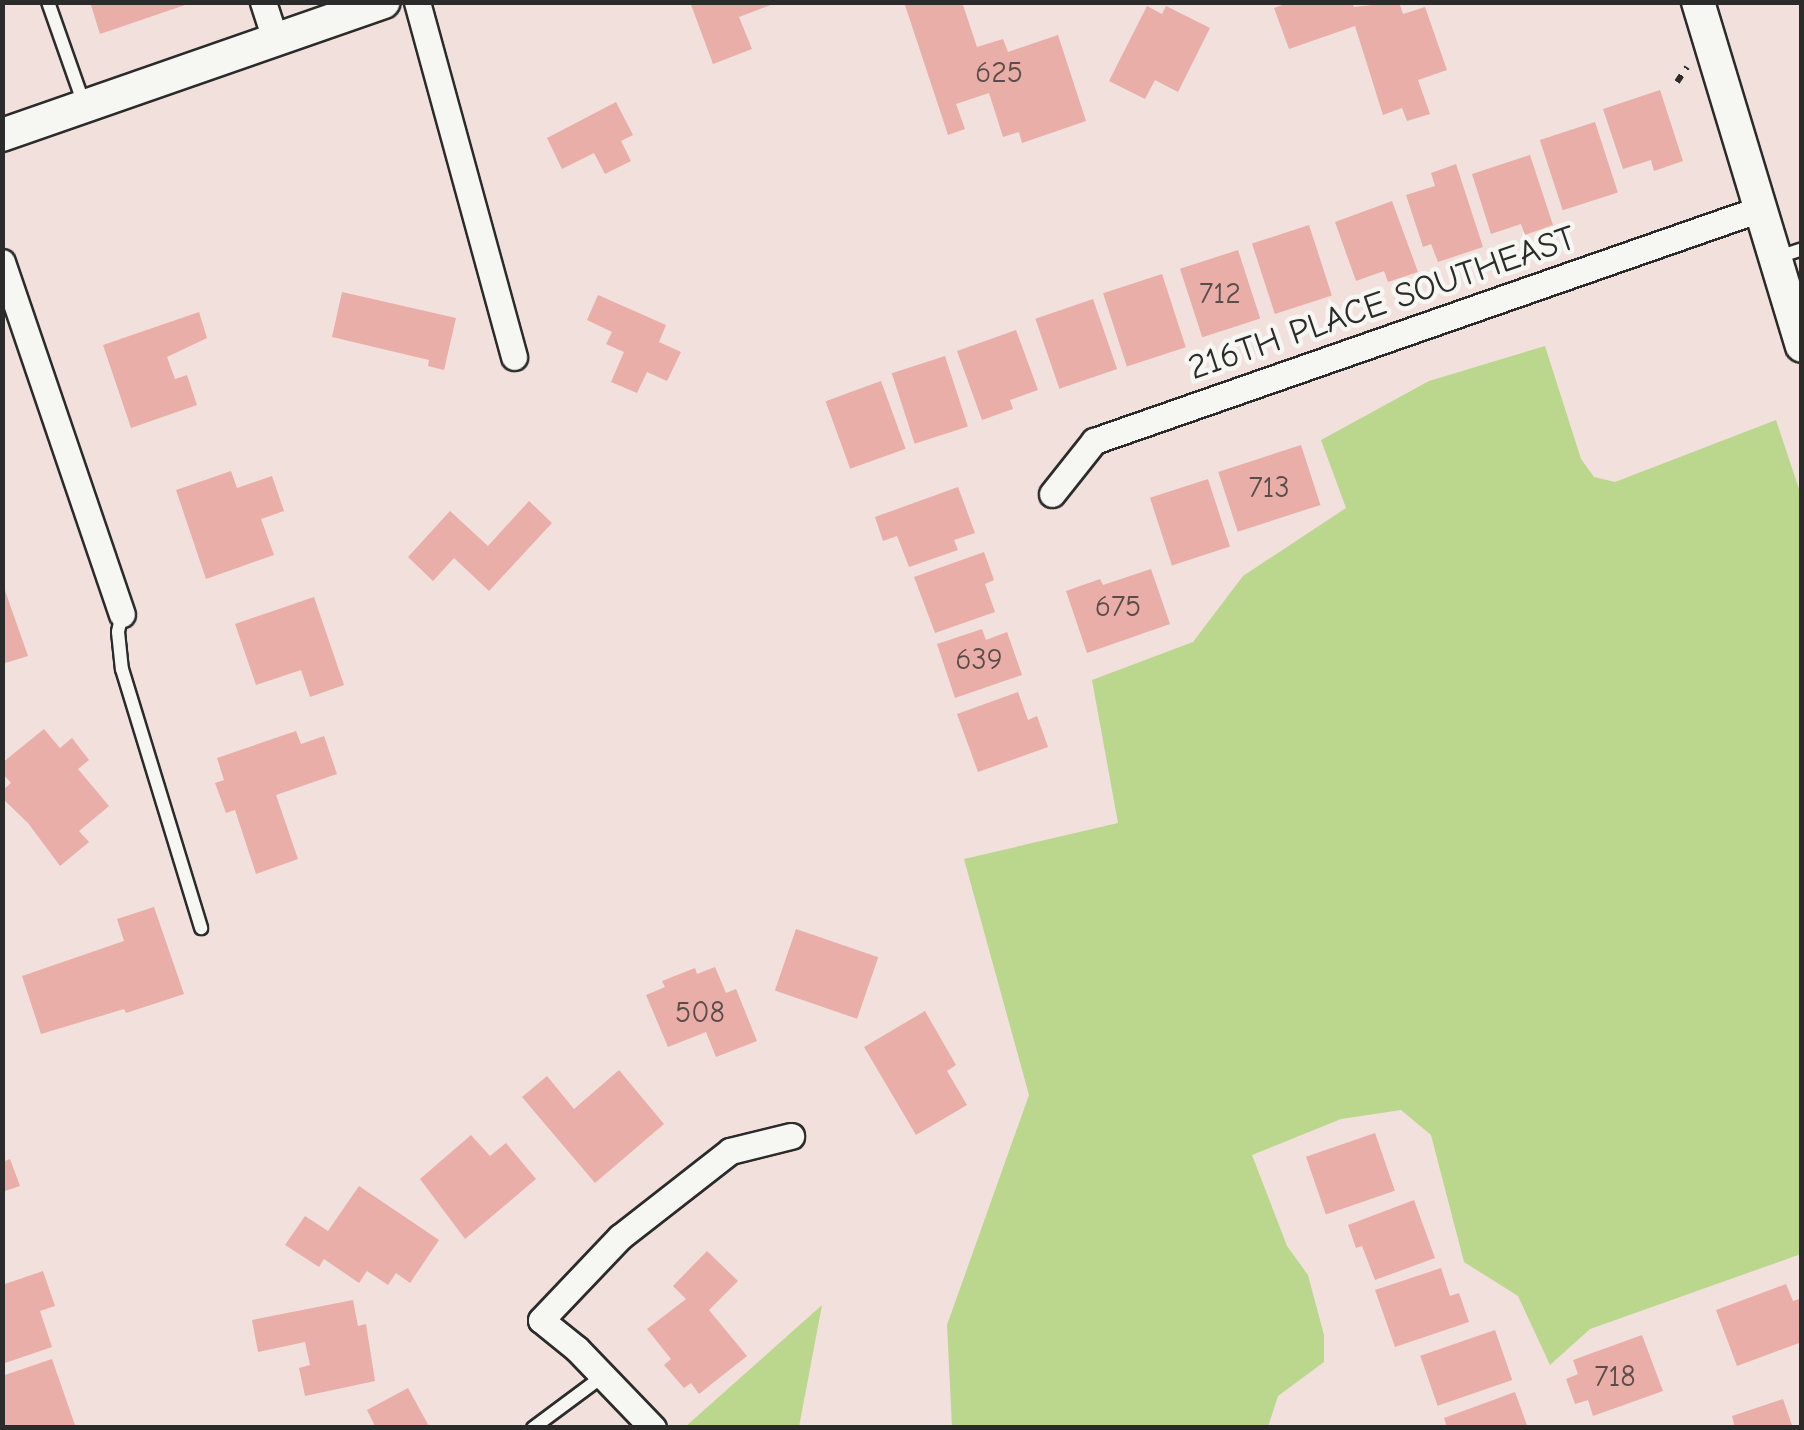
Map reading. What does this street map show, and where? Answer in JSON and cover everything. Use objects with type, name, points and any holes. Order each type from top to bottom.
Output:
[{"type":"street","points":[[263,2],[275,40]]},
{"type":"street","points":[[2,135],[384,2]]},
{"type":"street","points":[[417,2],[514,357]]},
{"type":"street","points":[[1698,2],[1758,210],[1787,254],[1802,346]]},
{"type":"street","name":"216TH PLACE SOUTHEAST","points":[[1052,494],[1094,441],[1758,210]]},
{"type":"street","points":[[2,262],[122,614]]},
{"type":"street","points":[[653,1428],[604,1376],[540,1320],[620,1236],[730,1151],[791,1136]]},
{"type":"lane","points":[[48,2],[84,106]]},
{"type":"lane","points":[[122,614],[118,632],[122,669],[201,928]]},
{"type":"lane","points":[[533,1428],[604,1376]]},
{"type":"green space","points":[[1545,346],[1581,459],[1594,477],[1615,482],[1776,420],[1801,495],[1801,1254],[1590,1329],[1550,1365],[1518,1296],[1464,1262],[1431,1135],[1401,1110],[1341,1119],[1252,1155],[1287,1246],[1308,1275],[1324,1335],[1324,1362],[1278,1396],[1268,1427],[952,1427],[947,1325],[1029,1095],[964,859],[1118,823],[1092,680],[1193,642],[1243,576],[1346,508],[1321,440],[1429,381]]},
{"type":"green space","points":[[822,1305],[799,1427],[685,1427]]},
{"type":"building","points":[[90,2],[191,2],[191,3],[100,34]]},
{"type":"building","points":[[690,2],[776,3],[739,17],[752,49],[713,64]]},
{"type":"building","points":[[904,2],[962,2],[977,47],[1003,39],[1008,52],[1058,35],[1086,121],[1022,143],[1019,132],[1003,137],[989,93],[956,104],[965,129],[948,135]]},
{"type":"building","points":[[1291,2],[1352,2],[1354,7],[1399,2],[1403,14],[1425,7],[1447,70],[1418,80],[1430,114],[1407,121],[1402,108],[1383,115],[1355,26],[1289,49],[1274,8]]},
{"type":"building","points":[[1147,6],[1162,14],[1166,6],[1210,28],[1178,92],[1155,80],[1145,99],[1109,81]]},
{"type":"building","points":[[1660,90],[1683,161],[1654,171],[1651,160],[1623,169],[1603,109]]},
{"type":"building","points":[[616,102],[633,135],[621,141],[631,161],[605,174],[594,153],[562,169],[547,138]]},
{"type":"building","points":[[1595,122],[1618,192],[1563,210],[1540,140]]},
{"type":"building","points":[[1530,155],[1553,225],[1525,235],[1521,224],[1491,234],[1472,174]]},
{"type":"building","points":[[1456,164],[1483,247],[1438,262],[1431,244],[1423,247],[1406,195],[1435,186],[1431,173]]},
{"type":"building","points":[[1392,201],[1418,272],[1388,282],[1384,271],[1356,281],[1335,222]]},
{"type":"building","points":[[1309,225],[1332,295],[1275,314],[1252,244]]},
{"type":"building","points":[[1238,250],[1260,318],[1202,337],[1180,269]]},
{"type":"building","points":[[1162,274],[1186,347],[1127,366],[1103,293]]},
{"type":"building","points":[[342,292],[456,318],[444,370],[428,366],[429,360],[332,337]]},
{"type":"building","points":[[598,295],[666,325],[659,342],[681,352],[667,381],[647,372],[637,393],[611,382],[624,352],[606,344],[612,332],[587,320]]},
{"type":"building","points":[[1093,299],[1117,369],[1059,389],[1035,319]]},
{"type":"building","points":[[199,312],[207,338],[167,357],[175,379],[187,375],[197,405],[131,428],[103,345]]},
{"type":"building","points":[[1016,330],[1038,390],[1010,400],[1013,409],[982,420],[957,351]]},
{"type":"building","points":[[945,356],[968,426],[915,444],[892,373]]},
{"type":"building","points":[[881,381],[906,449],[850,469],[826,401]]},
{"type":"building","points":[[1301,445],[1320,505],[1238,532],[1218,472]]},
{"type":"building","points":[[231,471],[237,488],[272,476],[284,511],[261,519],[274,555],[206,579],[176,490]]},
{"type":"building","points":[[1208,479],[1230,547],[1172,565],[1150,498]]},
{"type":"building","points":[[958,487],[975,533],[954,540],[958,550],[909,567],[897,536],[883,541],[875,517]]},
{"type":"building","points":[[529,501],[552,523],[489,591],[454,558],[433,581],[408,557],[450,511],[488,546]]},
{"type":"building","points":[[984,552],[994,580],[985,584],[995,612],[935,633],[914,577]]},
{"type":"building","points":[[1151,569],[1170,624],[1087,653],[1066,591],[1100,579],[1103,585]]},
{"type":"building","points":[[2,582],[28,656],[2,664]]},
{"type":"building","points":[[314,597],[344,685],[310,697],[301,670],[256,685],[235,624]]},
{"type":"building","points":[[982,629],[986,640],[1007,632],[1022,675],[955,698],[937,644]]},
{"type":"building","points":[[1018,692],[1028,720],[1037,716],[1048,747],[978,772],[957,714]]},
{"type":"building","points":[[44,729],[60,748],[72,738],[89,760],[78,769],[109,806],[79,831],[89,842],[60,866],[28,823],[2,798],[2,791],[11,783],[2,773],[2,763]]},
{"type":"building","points":[[296,731],[301,744],[324,736],[337,774],[276,795],[298,859],[256,874],[235,810],[226,813],[215,783],[224,780],[217,758]]},
{"type":"building","points":[[154,907],[184,994],[41,1034],[22,976],[124,941],[117,919]]},
{"type":"building","points":[[796,929],[878,957],[857,1019],[775,990]]},
{"type":"building","points":[[715,967],[726,993],[736,989],[757,1041],[716,1057],[706,1032],[668,1047],[646,995],[665,987],[662,981],[695,968],[697,974]]},
{"type":"building","points":[[925,1011],[956,1065],[947,1071],[967,1105],[916,1135],[864,1047]]},
{"type":"building","points":[[619,1070],[664,1124],[595,1183],[522,1097],[547,1076],[574,1109]]},
{"type":"building","points":[[1375,1133],[1395,1191],[1326,1214],[1306,1157]]},
{"type":"building","points":[[471,1135],[490,1156],[506,1143],[536,1179],[465,1239],[420,1179]]},
{"type":"building","points":[[10,1159],[20,1186],[2,1192],[2,1162]]},
{"type":"building","points":[[359,1186],[439,1240],[410,1283],[396,1273],[388,1285],[367,1271],[359,1283],[324,1259],[319,1267],[285,1245],[305,1216],[328,1231]]},
{"type":"building","points":[[1414,1200],[1435,1258],[1375,1280],[1362,1246],[1356,1248],[1348,1225]]},
{"type":"building","points":[[707,1251],[738,1281],[709,1310],[747,1356],[699,1394],[691,1383],[684,1388],[664,1365],[671,1359],[647,1329],[686,1299],[673,1286]]},
{"type":"building","points":[[1441,1268],[1450,1296],[1459,1293],[1469,1322],[1395,1347],[1375,1290]]},
{"type":"building","points":[[43,1271],[55,1306],[40,1311],[52,1347],[2,1364],[2,1285]]},
{"type":"building","points":[[1786,1284],[1793,1301],[1802,1298],[1802,1342],[1737,1366],[1716,1310]]},
{"type":"building","points":[[353,1300],[358,1326],[366,1324],[375,1381],[305,1396],[299,1368],[310,1365],[305,1342],[258,1352],[252,1320]]},
{"type":"building","points":[[1495,1330],[1512,1380],[1438,1406],[1420,1356]]},
{"type":"building","points":[[1642,1335],[1663,1391],[1593,1416],[1588,1400],[1575,1404],[1566,1379],[1578,1374],[1573,1360]]},
{"type":"building","points":[[52,1359],[76,1428],[2,1428],[2,1376]]},
{"type":"building","points":[[408,1388],[430,1428],[376,1428],[367,1410]]},
{"type":"building","points":[[1515,1392],[1528,1428],[1447,1428],[1444,1418]]},
{"type":"building","points":[[1783,1399],[1793,1428],[1735,1428],[1732,1416]]}]
